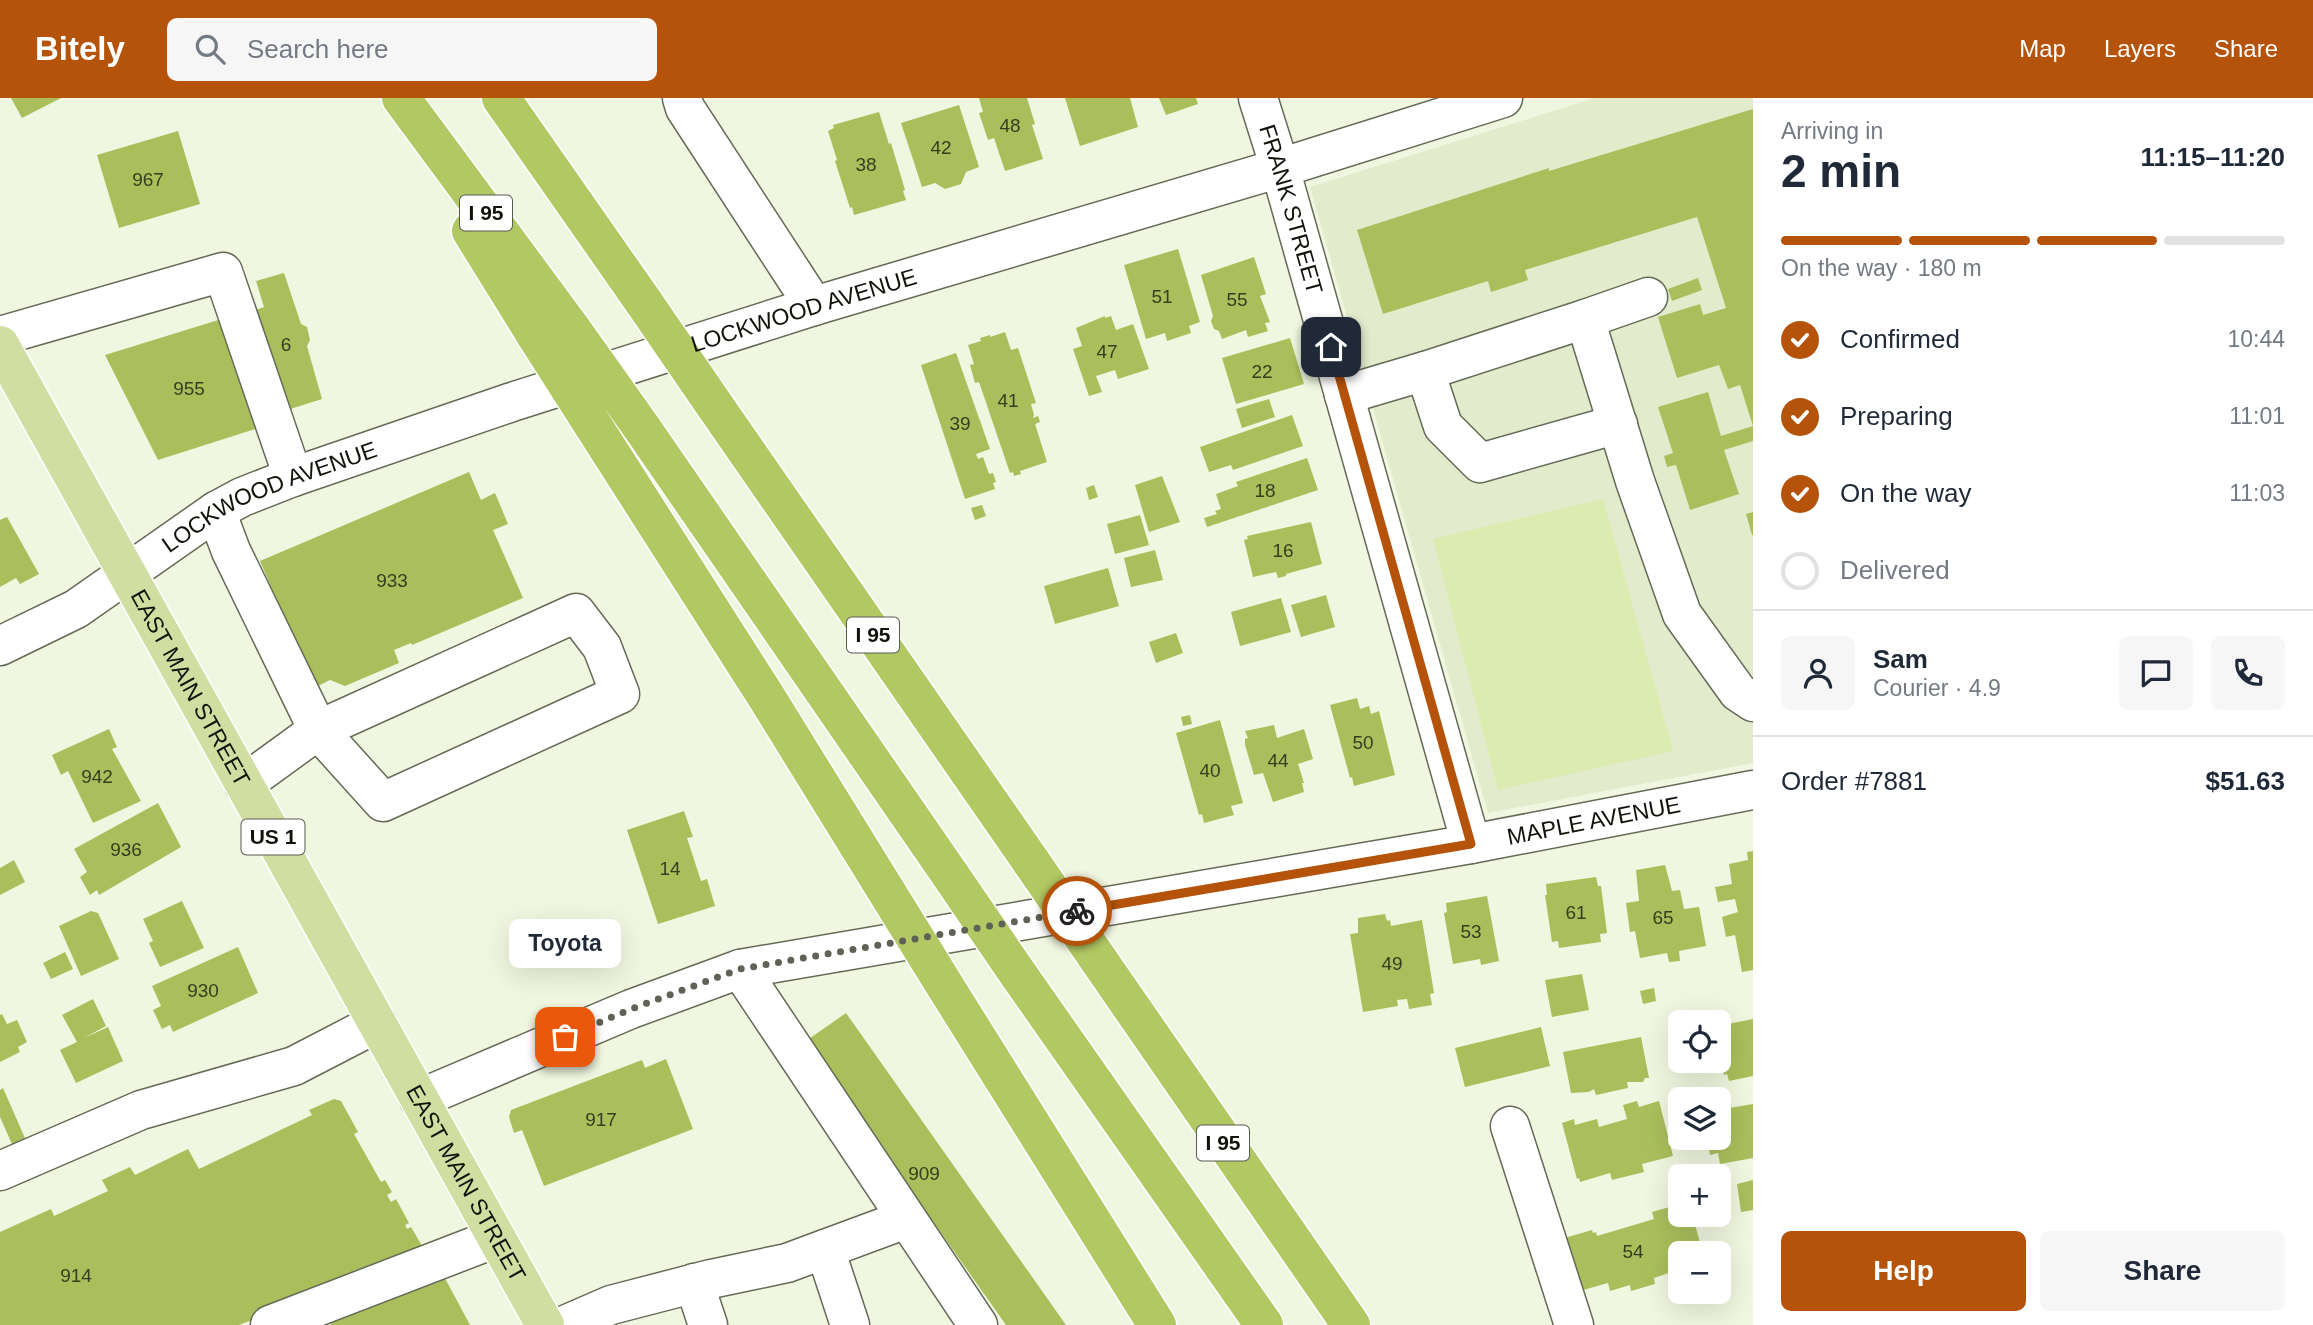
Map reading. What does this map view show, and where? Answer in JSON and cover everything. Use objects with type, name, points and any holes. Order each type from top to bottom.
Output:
[{"type":"highway","points":[[388,98],[554,332],[603,441],[767,698],[1148,1312]]},
{"type":"highway","name":"I 95","points":[[401,98],[554,332],[642,428],[1018,974],[1265,1325]]},
{"type":"highway","name":"I 95","points":[[501,98],[1351,1325]]},
{"type":"main road","name":"EAST MAIN STREET","points":[[0,345],[545,1325]]},
{"type":"street","points":[[682,98],[685,108],[814,306]]},
{"type":"street","name":"FRANK STREET","points":[[1258,98],[1345,395],[1471,844]]},
{"type":"street","name":"LOCKWOOD AVENUE","points":[[0,646],[76,609],[216,511],[242,497],[292,477],[512,402],[814,306],[1280,168],[1503,98]]},
{"type":"street","points":[[0,336],[223,272],[292,477]]},
{"type":"street","points":[[1345,395],[1648,297]]},
{"type":"street","points":[[1585,319],[1635,481],[1682,614],[1738,692],[1753,702]]},
{"type":"street","points":[[1424,371],[1443,426],[1480,463],[1618,424]]},
{"type":"street","points":[[216,511],[231,551],[318,730],[383,802],[620,694],[602,647],[576,613],[318,730],[244,784]]},
{"type":"street","name":"MAPLE AVENUE","points":[[419,1099],[631,1009],[740,969],[1471,844],[1753,790]]},
{"type":"street","points":[[740,969],[978,1325]]},
{"type":"street","points":[[0,1171],[141,1110],[294,1066],[377,1023]]},
{"type":"street","points":[[1510,1126],[1574,1325]]},
{"type":"street","points":[[565,1325],[611,1304],[787,1263],[906,1219]]},
{"type":"street","points":[[270,1325],[496,1238]]},
{"type":"street","points":[[825,1249],[850,1325]]},
{"type":"street","points":[[694,1283],[708,1325]]},
{"type":"shaded area","points":[[1595,98],[1753,98],[1753,763],[1488,813],[1310,187]]},
{"type":"green space","points":[[1603,499],[1673,751],[1498,790],[1433,539]]},
{"type":"building","points":[[11,98],[61,98],[22,118]]},
{"type":"building","points":[[979,98],[1027,98],[1043,159],[1005,171],[994,138],[988,140],[979,113],[983,112]]},
{"type":"building","points":[[1065,98],[1130,98],[1138,127],[1080,146]]},
{"type":"building","points":[[1159,98],[1196,98],[1198,104],[1166,115]]},
{"type":"building","points":[[959,105],[979,167],[966,172],[961,184],[945,189],[935,183],[922,187],[901,123]]},
{"type":"building","points":[[1753,109],[1753,426],[1740,385],[1728,389],[1719,365],[1677,378],[1658,317],[1700,304],[1703,315],[1726,308],[1697,217],[1525,270],[1528,280],[1491,292],[1488,281],[1383,314],[1357,230],[1549,168],[1549,171]]},
{"type":"building","points":[[879,112],[889,144],[891,143],[906,200],[854,215],[835,161],[837,160],[828,131],[834,128],[833,125]]},
{"type":"building","points":[[178,131],[200,204],[119,228],[97,155]]},
{"type":"building","points":[[1178,249],[1200,322],[1189,326],[1191,333],[1167,341],[1165,333],[1146,339],[1124,265]]},
{"type":"building","points":[[1254,257],[1266,294],[1260,296],[1270,322],[1265,323],[1268,331],[1248,337],[1246,330],[1222,339],[1211,321],[1213,316],[1201,275]]},
{"type":"building","points":[[284,273],[301,324],[307,327],[310,340],[307,346],[322,399],[284,411],[250,312],[264,307],[256,281]]},
{"type":"building","points":[[1698,278],[1702,290],[1672,301],[1668,289]]},
{"type":"building","points":[[1111,316],[1116,330],[1133,324],[1149,369],[1118,379],[1115,370],[1096,376],[1102,392],[1089,396],[1073,349],[1082,346],[1076,328]]},
{"type":"building","points":[[228,317],[265,426],[158,460],[105,355]]},
{"type":"building","points":[[1005,332],[1011,350],[1018,348],[1036,403],[1031,404],[1033,418],[1038,416],[1040,422],[1035,424],[1047,462],[1020,471],[1021,474],[1014,476],[1013,472],[1010,473],[979,382],[975,383],[970,365],[974,364],[968,345],[981,341],[980,338]]},
{"type":"building","points":[[1290,338],[1304,384],[1236,404],[1222,358]]},
{"type":"building","points":[[956,353],[990,449],[976,454],[978,459],[983,457],[989,474],[993,473],[996,482],[993,483],[995,489],[965,499],[921,365]]},
{"type":"building","points":[[1708,392],[1721,436],[1753,426],[1753,441],[1724,450],[1739,494],[1690,510],[1676,465],[1667,467],[1664,456],[1673,453],[1658,407]]},
{"type":"building","points":[[1269,399],[1275,417],[1242,428],[1236,409]]},
{"type":"building","points":[[1292,415],[1303,446],[1233,470],[1231,465],[1209,472],[1200,447]]},
{"type":"building","points":[[1307,458],[1318,490],[1207,527],[1204,518],[1217,514],[1215,511],[1221,509],[1216,494],[1238,486],[1236,482]]},
{"type":"building","points":[[469,472],[481,500],[495,493],[508,524],[493,530],[523,598],[394,650],[399,663],[345,686],[330,680],[314,688],[260,561]]},
{"type":"building","points":[[1162,476],[1180,522],[1149,532],[1135,485]]},
{"type":"building","points":[[1094,485],[1098,497],[1089,500],[1086,488]]},
{"type":"building","points":[[982,505],[986,516],[975,520],[971,508]]},
{"type":"building","points":[[1753,512],[1753,535],[1752,535],[1746,514]]},
{"type":"building","points":[[1140,515],[1149,545],[1115,554],[1107,524]]},
{"type":"building","points":[[7,517],[39,574],[20,584],[16,578],[0,587],[0,520]]},
{"type":"building","points":[[1311,522],[1322,564],[1278,578],[1276,572],[1253,577],[1244,540],[1248,539],[1247,536]]},
{"type":"building","points":[[1155,550],[1163,580],[1131,587],[1124,558]]},
{"type":"building","points":[[1108,568],[1119,606],[1055,624],[1044,586]]},
{"type":"building","points":[[1326,595],[1335,627],[1301,637],[1291,605]]},
{"type":"building","points":[[1281,598],[1291,632],[1240,646],[1231,612]]},
{"type":"building","points":[[1176,633],[1183,653],[1156,663],[1149,642]]},
{"type":"building","points":[[1357,698],[1360,709],[1369,706],[1371,714],[1379,711],[1395,775],[1354,786],[1330,705]]},
{"type":"building","points":[[1190,715],[1192,724],[1183,726],[1181,717]]},
{"type":"building","points":[[1220,720],[1243,803],[1231,806],[1234,815],[1204,823],[1202,814],[1199,815],[1176,733]]},
{"type":"building","points":[[1274,725],[1277,738],[1304,729],[1313,759],[1298,764],[1304,792],[1273,802],[1263,773],[1254,775],[1245,745],[1245,739],[1248,738],[1245,731]]},
{"type":"building","points":[[109,729],[117,747],[112,749],[141,801],[93,823],[68,771],[61,775],[52,755]]},
{"type":"building","points":[[158,803],[181,847],[99,895],[97,890],[90,895],[80,877],[87,872],[74,849]]},
{"type":"building","points":[[684,811],[693,837],[687,838],[701,881],[707,879],[715,906],[658,924],[627,830]]},
{"type":"building","points":[[1753,851],[1753,970],[1742,972],[1735,935],[1726,937],[1722,917],[1738,912],[1735,899],[1718,902],[1715,887],[1732,884],[1729,864],[1748,860],[1747,852]]},
{"type":"building","points":[[14,860],[25,882],[0,895],[0,868]]},
{"type":"building","points":[[1665,865],[1672,891],[1680,890],[1684,909],[1699,907],[1706,946],[1679,951],[1680,961],[1669,962],[1667,953],[1640,958],[1635,931],[1630,932],[1626,903],[1639,901],[1636,870]]},
{"type":"building","points":[[1596,877],[1598,886],[1601,886],[1607,933],[1600,934],[1601,942],[1559,948],[1558,941],[1552,942],[1545,895],[1546,884]]},
{"type":"building","points":[[1487,896],[1499,961],[1481,965],[1480,959],[1453,964],[1444,913],[1447,912],[1446,903]]},
{"type":"building","points":[[182,901],[204,948],[160,967],[149,943],[153,941],[143,919]]},
{"type":"building","points":[[91,911],[98,913],[119,959],[81,976],[59,926]]},
{"type":"building","points":[[1385,914],[1391,926],[1422,920],[1434,993],[1430,994],[1432,1005],[1409,1009],[1407,999],[1397,1000],[1398,1006],[1363,1012],[1350,934],[1358,933],[1358,918]]},
{"type":"building","points":[[238,947],[258,993],[173,1032],[170,1025],[162,1029],[153,1010],[161,1006],[152,986]]},
{"type":"building","points":[[65,952],[73,969],[51,979],[43,963]]},
{"type":"building","points":[[1582,974],[1589,1010],[1552,1017],[1545,980]]},
{"type":"building","points":[[1654,988],[1656,1001],[1643,1004],[1640,991]]},
{"type":"building","points":[[93,999],[106,1026],[84,1038],[108,1027],[123,1061],[76,1083],[60,1050],[77,1042],[62,1015]]},
{"type":"building","points":[[846,1013],[1066,1325],[1006,1325],[913,1193],[903,1200],[806,1041]]},
{"type":"building","points":[[2,1014],[7,1024],[17,1020],[27,1042],[18,1047],[20,1052],[0,1062],[0,1015]]},
{"type":"building","points":[[1753,1019],[1753,1076],[1729,1081],[1727,1074],[1724,1073],[1731,1073],[1731,1023]]},
{"type":"building","points":[[1541,1027],[1550,1066],[1465,1087],[1455,1048]]},
{"type":"building","points":[[1641,1037],[1649,1078],[1645,1078],[1643,1082],[1627,1082],[1628,1088],[1596,1095],[1594,1089],[1571,1093],[1563,1052]]},
{"type":"building","points":[[666,1059],[693,1129],[544,1186],[522,1130],[514,1133],[509,1117],[511,1110],[642,1060],[645,1068]]},
{"type":"building","points":[[3,1088],[28,1145],[15,1151],[0,1117],[0,1090]]},
{"type":"building","points":[[334,1099],[341,1101],[358,1132],[354,1134],[381,1182],[385,1180],[392,1192],[387,1195],[391,1202],[396,1199],[409,1223],[405,1225],[407,1229],[411,1227],[425,1251],[422,1256],[239,1325],[0,1325],[0,1232],[51,1209],[54,1216],[108,1191],[102,1180],[130,1167],[135,1175],[188,1149],[199,1169],[312,1115],[309,1110]]},
{"type":"building","points":[[1637,1101],[1639,1107],[1659,1101],[1668,1136],[1668,1150],[1671,1150],[1673,1156],[1642,1164],[1644,1172],[1612,1180],[1610,1173],[1580,1182],[1562,1123],[1574,1119],[1575,1125],[1597,1119],[1599,1127],[1627,1119],[1623,1105]]},
{"type":"building","points":[[1753,1104],[1753,1158],[1720,1164],[1718,1153],[1710,1155],[1709,1150],[1731,1150],[1731,1108]]},
{"type":"building","points":[[1753,1180],[1753,1210],[1741,1212],[1737,1184]]},
{"type":"building","points":[[1668,1207],[1668,1227],[1696,1227],[1700,1241],[1668,1241],[1668,1273],[1654,1278],[1655,1284],[1631,1291],[1630,1285],[1610,1291],[1608,1283],[1576,1292],[1561,1239],[1592,1230],[1597,1236],[1654,1219],[1652,1212]]},
{"type":"building","points":[[440,1269],[470,1325],[331,1325],[328,1320],[358,1304],[362,1310]]},
{"type":"way so far","points":[[565,1037],[631,1009],[740,969],[1077,911]]},
{"type":"place","name":"Toyota","points":[[565,1037]]},
{"type":"route","points":[[1077,911],[1471,844],[1331,347]]}]
